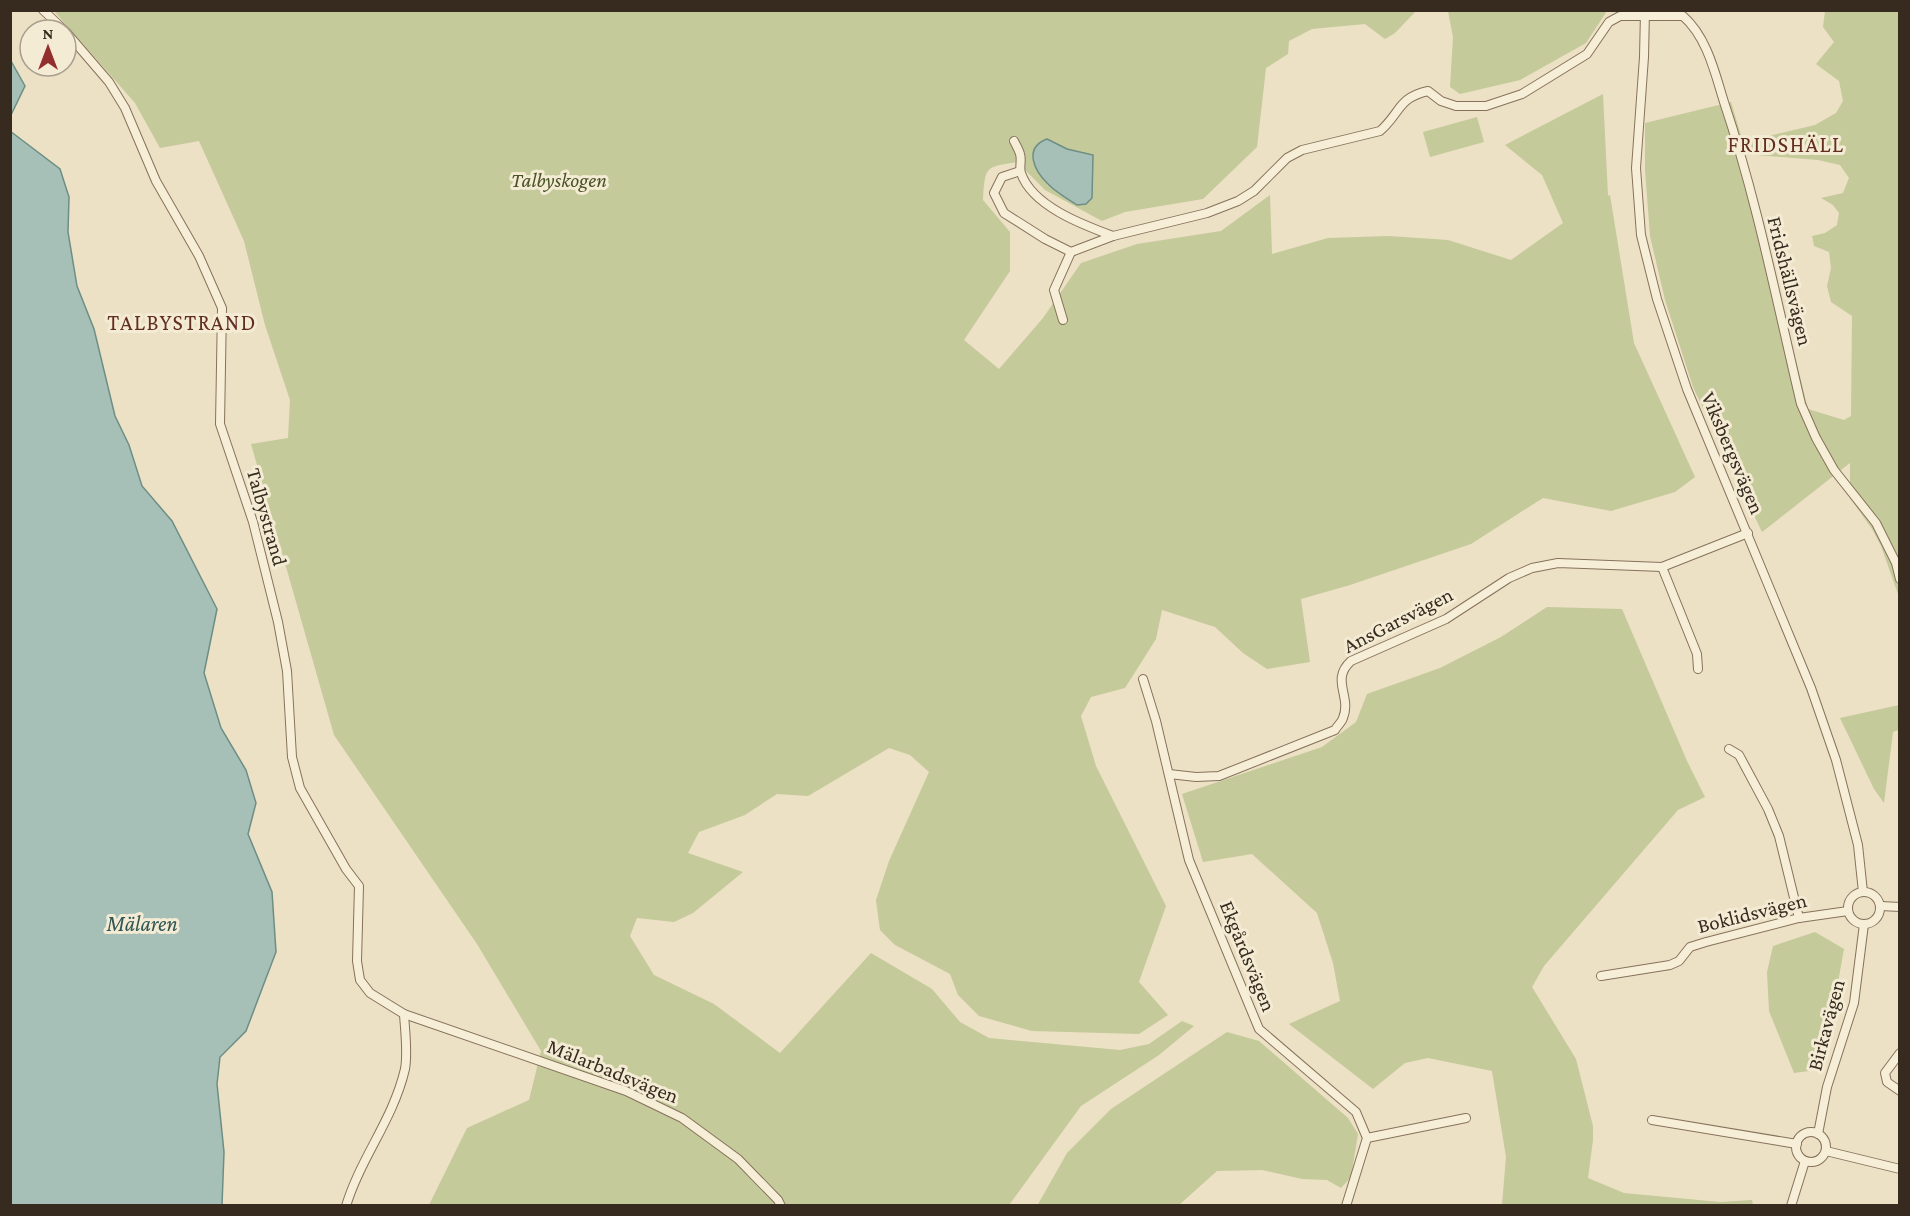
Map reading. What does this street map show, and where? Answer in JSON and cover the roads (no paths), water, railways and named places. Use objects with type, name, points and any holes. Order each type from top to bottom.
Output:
[{"type":"street","points":[[1063,320],[1054,290],[1071,252],[1113,236],[1208,213],[1238,201],[1254,191],[1287,158],[1302,150],[1380,131],[1389,123],[1402,103],[1413,94],[1428,91],[1456,106],[1486,106],[1522,94],[1587,54],[1609,22],[1620,16],[1645,13]]},
{"type":"street","name":"Viksbergsvägen","points":[[1645,13],[1636,168],[1641,234],[1657,299],[1676,357],[1811,688],[1836,760],[1858,845],[1863,892]]},
{"type":"street","name":"Fridshällsvägen","points":[[1645,13],[1683,16],[1694,26],[1702,41],[1738,144],[1802,404],[1816,438],[1834,470],[1876,522],[1896,563],[1899,579]]},
{"type":"street","name":"Talbystrand","points":[[78,46],[110,82],[125,108],[156,181],[199,256],[222,308],[220,424],[253,522],[278,622],[287,671],[292,757],[300,788],[346,869],[359,886],[356,935],[360,980],[370,993],[404,1014]]},
{"type":"street","points":[[1014,141],[1021,155],[1020,171],[1028,186],[1047,204],[1078,223],[1113,236]]},
{"type":"street","points":[[1020,171],[1002,177],[994,193],[1004,213],[1045,239],[1071,252]]},
{"type":"street","name":"AnsGarsvägen","points":[[1169,774],[1196,777],[1219,776],[1335,730],[1343,717],[1345,702],[1341,682],[1344,668],[1351,661],[1446,618],[1509,578],[1532,568],[1558,563],[1662,567],[1748,533]]},
{"type":"street","points":[[1662,567],[1697,654],[1698,669]]},
{"type":"street","name":"Ekgårdsvägen","points":[[1143,679],[1189,860],[1259,1029],[1356,1112],[1367,1138]]},
{"type":"street","points":[[1729,749],[1739,755],[1768,809],[1779,836],[1799,918]]},
{"type":"street","points":[[1863,892],[1875,895],[1881,906],[1877,918],[1871,923],[1864,924],[1854,920],[1848,911],[1851,898],[1863,892]]},
{"type":"street","points":[[1881,906],[1899,907]]},
{"type":"street","name":"Boklidsvägen","points":[[1600,976],[1670,965],[1679,961],[1690,947],[1799,918],[1848,911]]},
{"type":"street","name":"Birkavägen","points":[[1818,1134],[1827,1087],[1854,1003],[1864,924]]},
{"type":"street","points":[[346,1206],[358,1173],[390,1116],[405,1067],[404,1014]]},
{"type":"street","name":"Mälarbadsvägen","points":[[404,1014],[626,1091],[682,1118],[738,1158],[781,1206]]},
{"type":"street","points":[[1899,1053],[1885,1073],[1887,1082],[1899,1091]]},
{"type":"street","points":[[1346,1206],[1367,1138],[1466,1119]]},
{"type":"street","points":[[1652,1120],[1797,1144]]},
{"type":"street","points":[[1806,1133],[1818,1134],[1825,1141],[1826,1151],[1818,1161],[1805,1161],[1797,1153],[1799,1138],[1806,1133]]},
{"type":"street","points":[[1826,1151],[1899,1169]]},
{"type":"street","points":[[1791,1206],[1805,1161]]},
{"type":"water","points":[[11,61],[18,78],[21,78],[25,86],[11,115]]},
{"type":"water","name":"Mälaren","points":[[10,131],[60,169],[69,197],[68,232],[77,286],[94,329],[115,416],[129,445],[142,486],[172,521],[217,609],[204,673],[221,728],[246,770],[256,803],[248,834],[272,892],[276,952],[246,1031],[220,1057],[217,1084],[224,1152],[222,1205],[11,1205]]},
{"type":"water","points":[[1047,139],[1067,149],[1093,155],[1092,198],[1086,204],[1077,205],[1063,196],[1049,185],[1035,167],[1033,154],[1035,148]]},
{"type":"district","name":"FRIDSHÄLL","points":[[1786,144]]},
{"type":"district","name":"TALBYSTRAND","points":[[182,322]]},
{"type":"park label","name":"Talbyskogen","points":[[559,180]]}]
